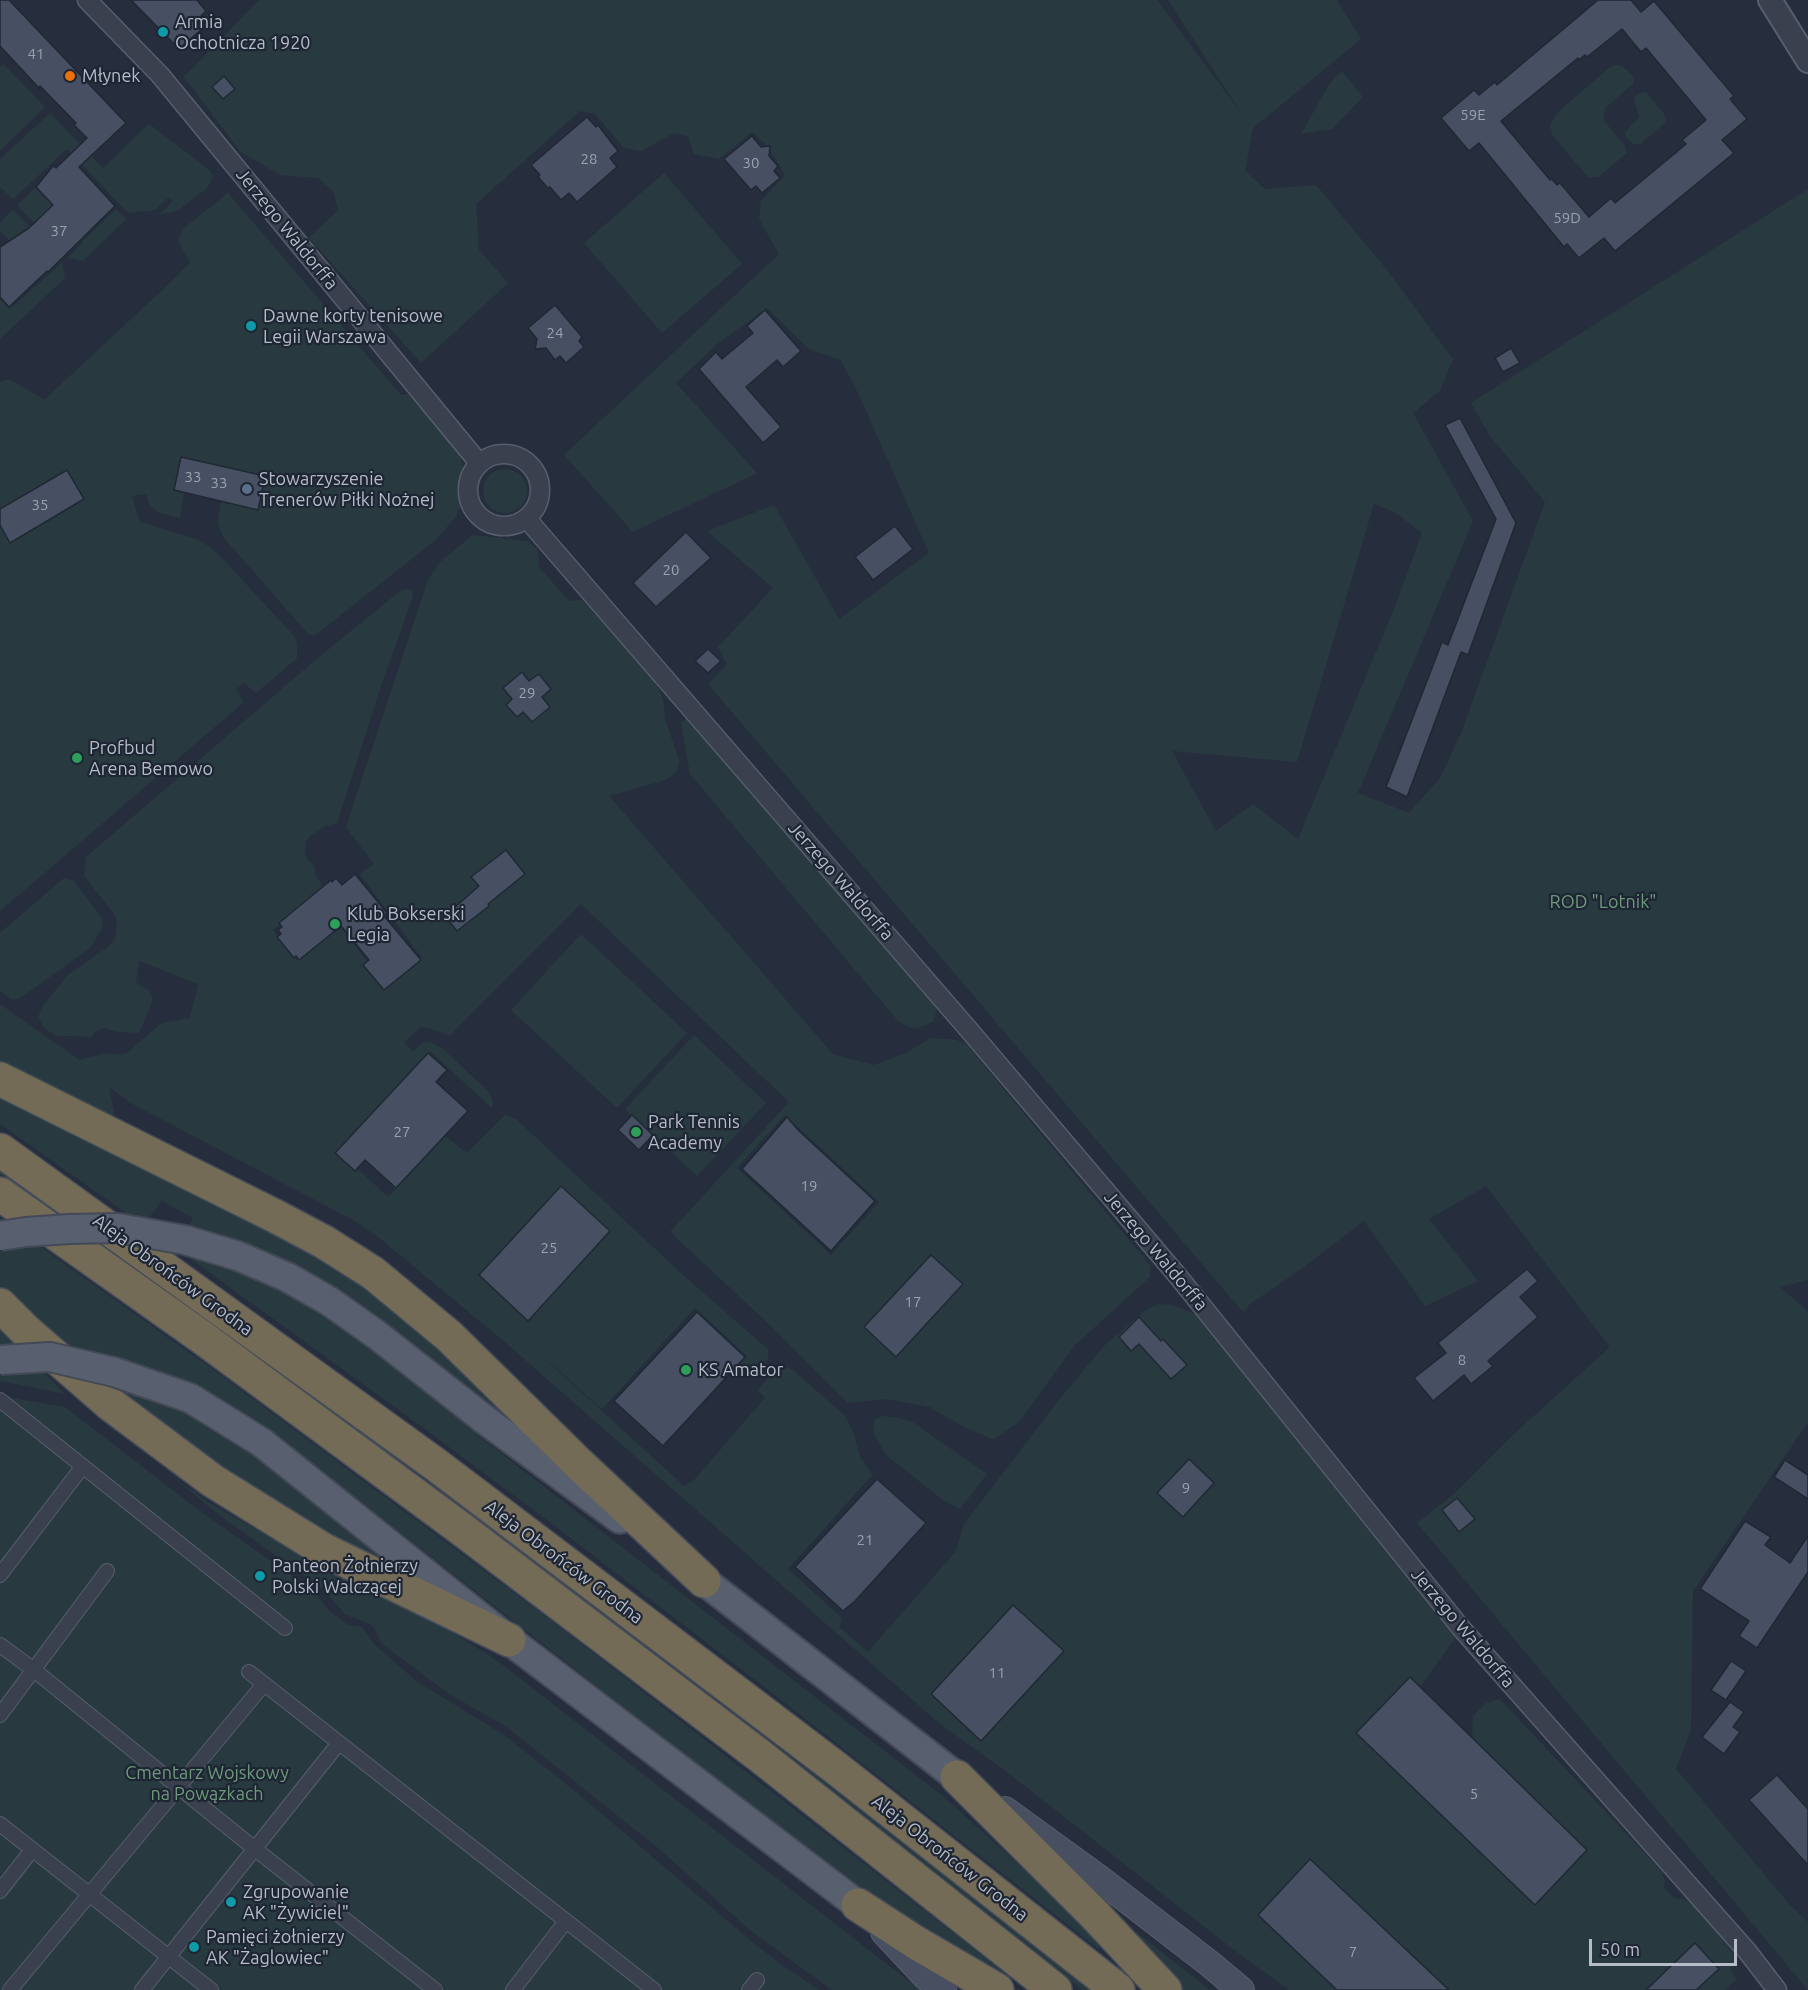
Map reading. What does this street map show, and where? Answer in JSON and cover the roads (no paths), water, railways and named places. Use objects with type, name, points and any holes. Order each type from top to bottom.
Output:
[{"type":"highway","points":[[0,1079],[275,1216],[324,1242],[373,1273],[449,1335],[578,1463],[704,1581]]},
{"type":"highway","name":"Aleja Obrońców Grodna","points":[[0,1150],[444,1471],[836,1768],[1118,1990]]},
{"type":"highway","name":"Aleja Obrońców Grodna","points":[[0,1194],[204,1338],[469,1535],[760,1756],[1055,1990]]},
{"type":"highway","points":[[0,1305],[25,1330],[110,1404],[213,1481],[324,1550],[509,1640]]},
{"type":"highway","points":[[957,1778],[1094,1914],[1165,1990]]},
{"type":"highway","points":[[858,1905],[915,1942],[997,1990]]},
{"type":"main road","points":[[0,1236],[69,1229],[118,1228],[185,1240],[238,1256],[287,1277],[329,1301],[377,1335],[484,1419],[704,1581],[957,1778],[1100,1879],[1241,1990]]},
{"type":"main road","points":[[0,1360],[50,1357],[114,1372],[190,1398],[261,1442],[509,1640],[858,1905],[934,1983]]},
{"type":"street","name":"Jerzego Waldorffa","points":[[87,0],[160,75],[479,463]]},
{"type":"street","points":[[1770,0],[1808,61]]},
{"type":"street","points":[[511,454],[531,465],[541,487],[540,499],[535,510],[526,519],[507,527],[487,523],[478,516],[471,507],[468,483],[479,463],[489,457],[511,454]]},
{"type":"street","name":"Jerzego Waldorffa","points":[[526,519],[963,1023],[1169,1266],[1461,1628],[1747,1951],[1777,1990]]},
{"type":"street","points":[[0,1400],[285,1628]]},
{"type":"street","points":[[0,1575],[82,1466]]},
{"type":"street","points":[[0,1715],[107,1571]]},
{"type":"street","points":[[0,1645],[435,1990]]},
{"type":"street","points":[[249,1672],[654,1990]]},
{"type":"street","points":[[10,1990],[264,1684]]},
{"type":"street","points":[[142,1990],[339,1743]]},
{"type":"street","points":[[0,1824],[211,1990]]},
{"type":"street","points":[[0,1890],[32,1850]]},
{"type":"street","points":[[513,1990],[566,1921]]},
{"type":"place","name":"Armia Ochotnicza 1920","points":[[163,32]]},
{"type":"place","name":"Młynek","points":[[70,76]]},
{"type":"place","name":"Dawne korty tenisowe Legii Warszawa","points":[[251,326]]},
{"type":"place","name":"Stowarzyszenie Trenerów Piłki Nożnej","points":[[247,489]]},
{"type":"place","name":"Profbud Arena Bemowo","points":[[77,758]]},
{"type":"place","name":"Klub Bokserski Legia","points":[[335,924]]},
{"type":"place","name":"Park Tennis Academy","points":[[636,1132]]},
{"type":"place","name":"KS Amator","points":[[686,1370]]},
{"type":"place","name":"Panteon Żołnierzy Polski Walczącej","points":[[260,1576]]},
{"type":"place","name":"Zgrupowanie AK \"Żywiciel\"","points":[[231,1902]]},
{"type":"place","name":"Pamięci żołnierzy AK \"Żaglowiec\"","points":[[194,1947]]},
{"type":"park label","name":"ROD \"Lotnik\"","points":[[1603,902]]},
{"type":"park label","name":"Cmentarz Wojskowy na Powązkach","points":[[207,1783]]}]
